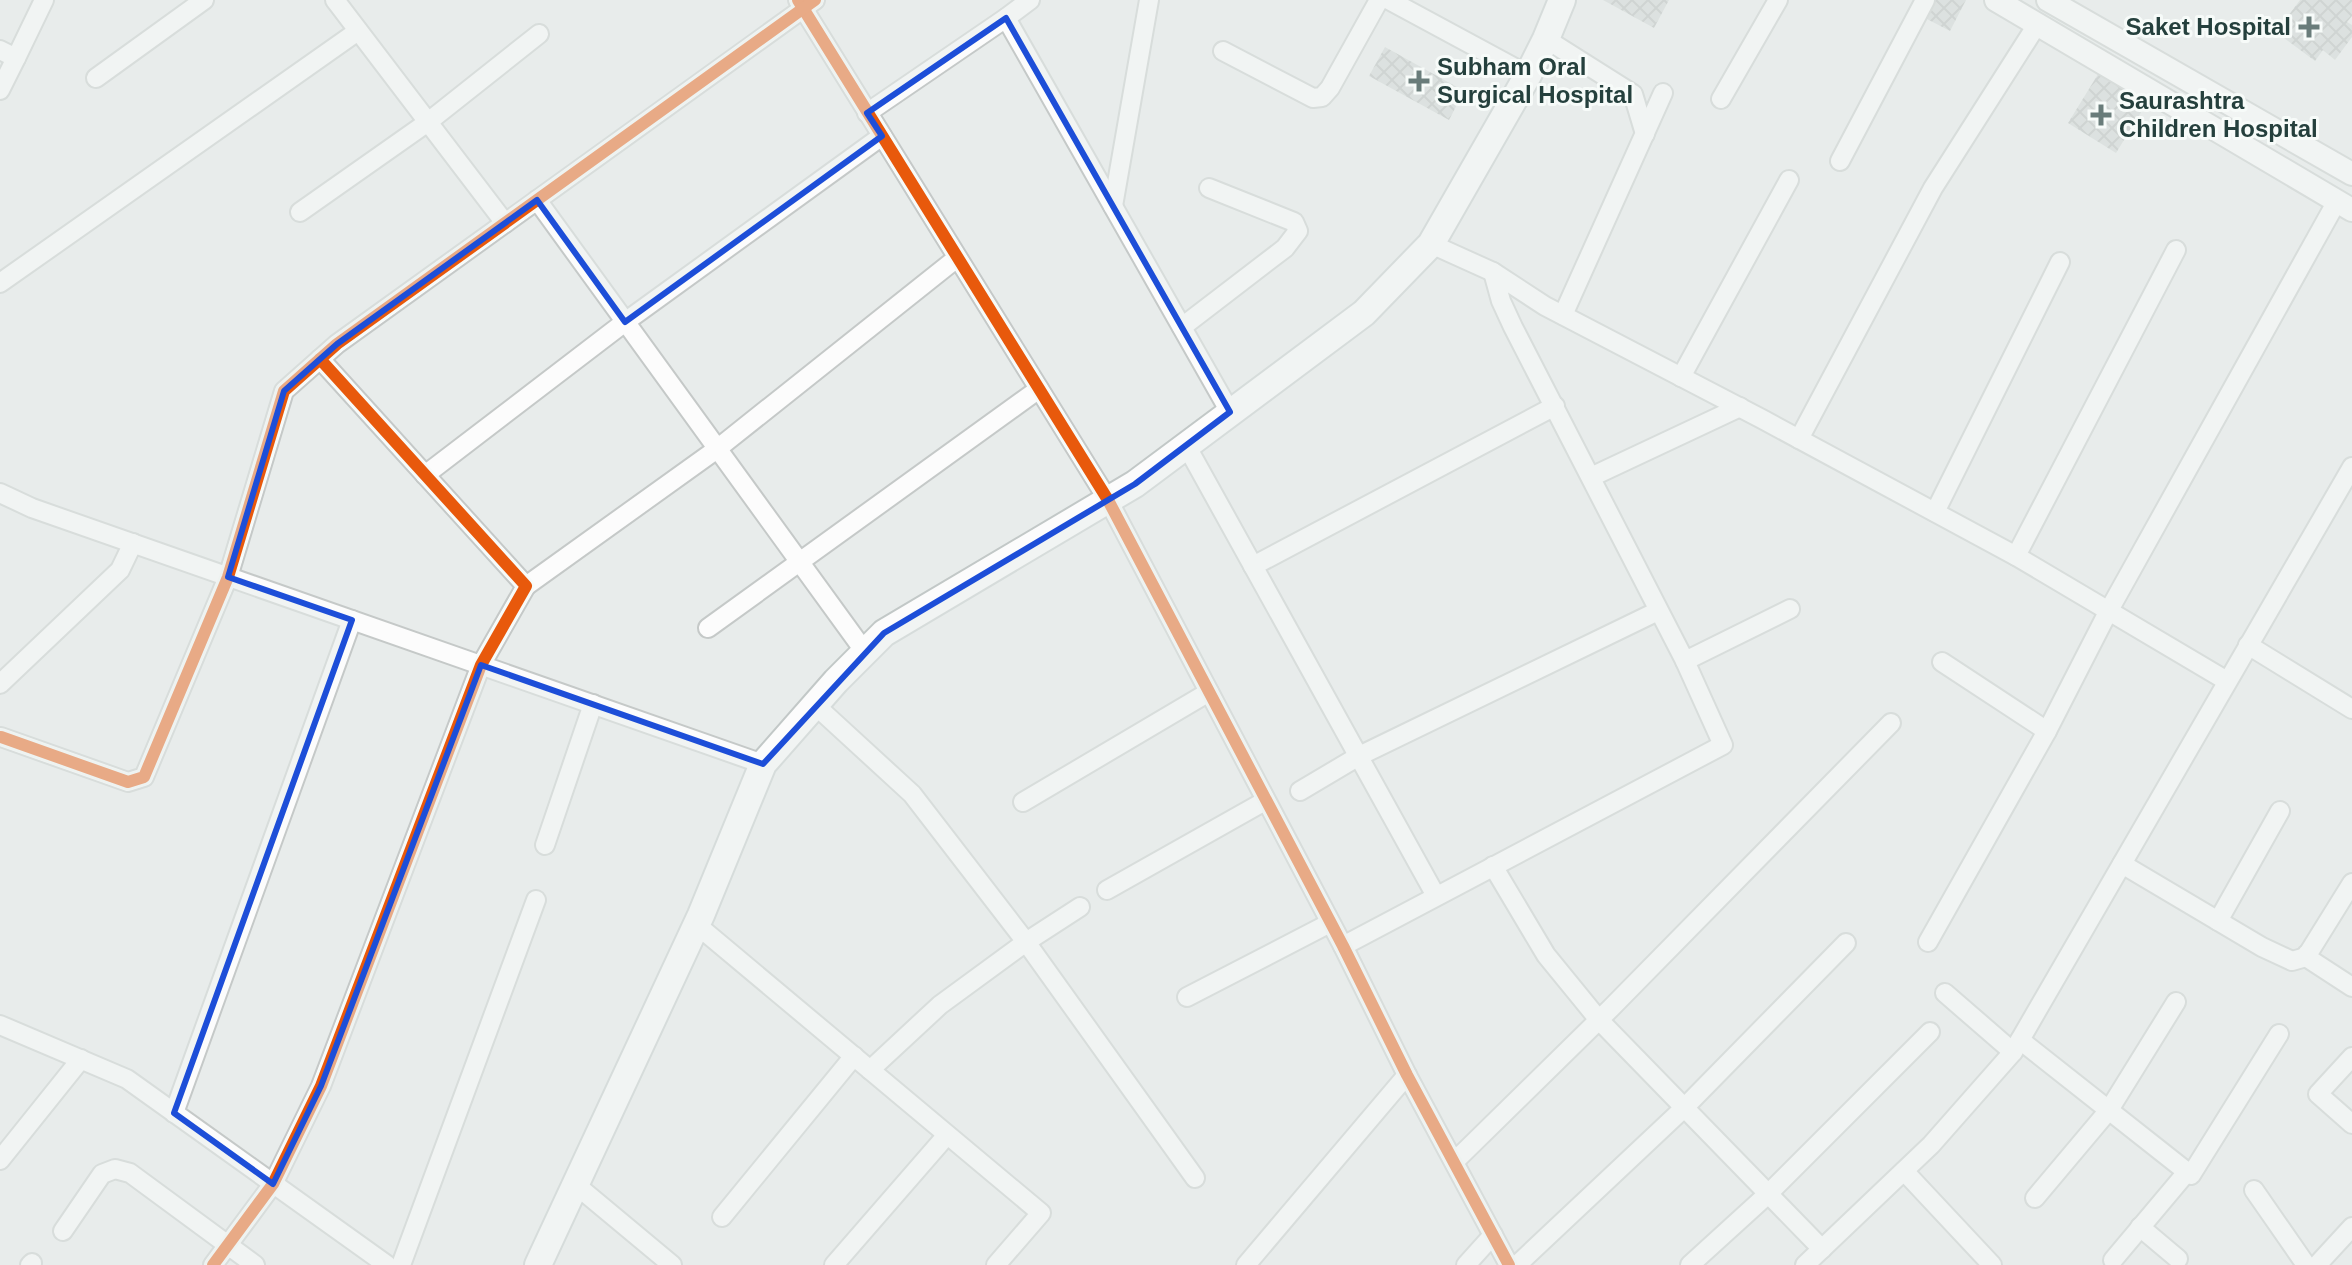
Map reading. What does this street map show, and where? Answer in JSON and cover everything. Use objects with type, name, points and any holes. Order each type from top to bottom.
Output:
[{"type":"main road","points":[[538,1265],[697,925],[763,764],[884,633],[1135,484],[1364,313],[1431,244],[1528,75],[1562,0]]},
{"type":"street","points":[[0,90],[8,54],[44,0]]},
{"type":"street","points":[[96,78],[204,0]]},
{"type":"street","points":[[335,0],[505,223]]},
{"type":"street","points":[[867,113],[1030,0]]},
{"type":"street","points":[[1113,206],[1149,0]]},
{"type":"street","points":[[1223,51],[1313,98],[1322,97],[1379,0]]},
{"type":"street","points":[[1389,0],[1528,75]]},
{"type":"street","points":[[1721,99],[1778,0]]},
{"type":"street","points":[[1840,161],[1925,0]]},
{"type":"street","points":[[1928,942],[2047,731],[2108,612],[2348,207],[1996,0]]},
{"type":"street","points":[[2048,0],[2352,174]]},
{"type":"street","points":[[1,737],[128,782],[144,777],[228,577],[284,391],[337,344],[805,3],[867,113],[1108,500],[1509,1265]]},
{"type":"street","points":[[1006,18],[1230,412]]},
{"type":"street","points":[[1799,439],[1933,188],[2038,23]]},
{"type":"street","points":[[0,283],[358,31]]},
{"type":"street","points":[[300,212],[428,122],[539,34]]},
{"type":"street","points":[[1546,39],[1633,94],[1645,134]]},
{"type":"street","points":[[1563,315],[1663,93]]},
{"type":"street","points":[[425,475],[625,322],[882,136]]},
{"type":"street","points":[[1681,377],[1789,180]]},
{"type":"street","points":[[1182,327],[1285,248],[1298,231],[1294,222],[1209,188]]},
{"type":"street","points":[[537,200],[865,652]]},
{"type":"street","points":[[1431,244],[1493,272],[1563,315],[2016,556],[2227,681]]},
{"type":"street","points":[[2016,556],[2176,250]]},
{"type":"street","points":[[213,1265],[273,1184],[321,1086],[481,665],[526,586],[717,449],[957,258]]},
{"type":"street","points":[[1935,512],[2060,262]]},
{"type":"street","points":[[1343,946],[1723,745],[1685,661],[1513,327],[1493,272]]},
{"type":"street","points":[[320,359],[526,586]]},
{"type":"street","points":[[708,628],[1039,389]]},
{"type":"street","points":[[1253,566],[1555,406]]},
{"type":"street","points":[[1591,477],[1740,407]]},
{"type":"street","points":[[1186,445],[1436,896]]},
{"type":"street","points":[[1805,1265],[1931,1145],[2016,1046],[2352,467]]},
{"type":"street","points":[[0,493],[32,508],[763,764]]},
{"type":"street","points":[[0,684],[120,570],[133,543]]},
{"type":"street","points":[[1685,661],[1790,609]]},
{"type":"street","points":[[1300,791],[1359,756],[1658,611]]},
{"type":"street","points":[[174,1113],[352,620]]},
{"type":"street","points":[[2248,645],[2349,702]]},
{"type":"street","points":[[1942,662],[2047,731]]},
{"type":"street","points":[[1023,802],[1209,692]]},
{"type":"street","points":[[545,845],[593,704]]},
{"type":"street","points":[[815,705],[912,794],[1026,942],[1195,1178]]},
{"type":"street","points":[[1455,1161],[1599,1020],[1891,723]]},
{"type":"street","points":[[1107,890],[1265,801]]},
{"type":"street","points":[[2218,921],[2280,811]]},
{"type":"street","points":[[2122,864],[2262,947],[2292,961],[2306,956],[2352,883]]},
{"type":"street","points":[[1493,866],[1546,955],[1599,1020],[1822,1249]]},
{"type":"street","points":[[401,1265],[536,900]]},
{"type":"street","points":[[870,1070],[940,1005],[1080,907]]},
{"type":"street","points":[[1187,997],[1330,923]]},
{"type":"street","points":[[697,925],[1041,1213],[996,1265]]},
{"type":"street","points":[[1517,1265],[1684,1108],[1846,943]]},
{"type":"street","points":[[2306,956],[2352,987]]},
{"type":"street","points":[[1945,993],[2109,1110],[2191,1175],[2279,1034]]},
{"type":"street","points":[[2035,1198],[2109,1110],[2176,1002]]},
{"type":"street","points":[[0,1025],[127,1079],[387,1265]]},
{"type":"street","points":[[1690,1265],[1768,1194],[1930,1032]]},
{"type":"street","points":[[722,1217],[854,1056]]},
{"type":"street","points":[[2352,1057],[2318,1094],[2352,1124]]},
{"type":"street","points":[[0,1160],[81,1059]]},
{"type":"street","points":[[1246,1265],[1407,1075]]},
{"type":"street","points":[[834,1265],[947,1135]]},
{"type":"street","points":[[63,1231],[102,1174],[115,1169],[130,1173],[255,1265]]},
{"type":"street","points":[[1904,1171],[1992,1265]]},
{"type":"street","points":[[2113,1260],[2187,1172]]},
{"type":"street","points":[[576,1185],[672,1265]]},
{"type":"street","points":[[2254,1190],[2306,1265]]},
{"type":"street","points":[[2140,1227],[2178,1259]]},
{"type":"street","points":[[2317,1265],[2352,1227]]},
{"type":"street","points":[[1466,1265],[1493,1235]]},
{"type":"highlighted area","points":[[1006,18],[1230,412],[1135,484],[884,633],[763,764],[481,665],[321,1086],[273,1184],[174,1113],[352,620],[228,577],[284,391],[337,344],[537,200],[625,322],[882,136],[867,113]]},
{"type":"building","points":[[1603,0],[1669,0],[1654,28]]},
{"type":"building","points":[[1934,0],[1966,0],[1950,31],[1925,18]]},
{"type":"building","points":[[2300,0],[2352,0],[2352,16],[2347,22],[2352,25],[2352,37],[2335,60],[2323,50],[2315,61],[2276,32]]},
{"type":"building","points":[[1385,47],[1464,91],[1449,120],[1369,76]]},
{"type":"building","points":[[2100,71],[2148,101],[2116,153],[2068,123]]},
{"type":"cycle path","points":[[798,0],[1108,500],[1509,1265]]},
{"type":"cycle path","points":[[1,737],[128,782],[144,777],[228,577],[284,391],[337,344],[815,0]]},
{"type":"cycle path","points":[[213,1265],[273,1184],[321,1086],[481,665],[526,586],[320,359]]},
{"type":"place","name":"Saket Hospital","points":[[2309,27]]},
{"type":"place","name":"Subham Oral Surgical Hospital","points":[[1419,81]]},
{"type":"place","name":"Saurashtra Children Hospital","points":[[2101,115]]}]
